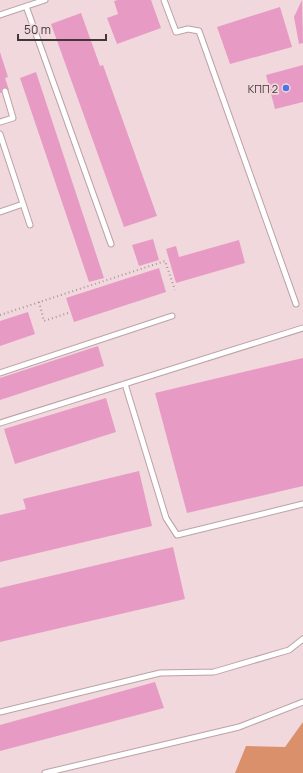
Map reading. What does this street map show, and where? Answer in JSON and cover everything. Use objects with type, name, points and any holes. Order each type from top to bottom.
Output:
[{"type":"lane","points":[[0,15],[45,0]]},
{"type":"lane","points":[[164,0],[176,32],[188,29],[199,31],[296,304]]},
{"type":"lane","points":[[26,6],[111,244]]},
{"type":"lane","points":[[0,122],[13,118],[4,91]]},
{"type":"lane","points":[[0,134],[30,225]]},
{"type":"lane","points":[[0,212],[23,204]]},
{"type":"lane","points":[[0,373],[172,316]]},
{"type":"lane","points":[[0,423],[303,328]]},
{"type":"lane","points":[[125,384],[166,518],[178,535],[303,504]]},
{"type":"lane","points":[[0,712],[160,673],[214,672],[290,650],[303,639]]},
{"type":"lane","points":[[45,773],[239,727],[303,702]]},
{"type":"path","points":[[0,315],[165,261],[175,290]]},
{"type":"path","points":[[39,302],[44,321],[71,312]]},
{"type":"shaded area","points":[[303,722],[303,773],[235,773],[246,746],[285,747]]},
{"type":"building","points":[[151,0],[161,28],[117,44],[107,18],[118,14],[114,1]]},
{"type":"building","points":[[302,0],[303,43],[299,44],[294,17]]},
{"type":"building","points":[[280,7],[292,47],[230,64],[217,27]]},
{"type":"building","points":[[81,13],[100,66],[103,65],[157,216],[124,227],[51,24]]},
{"type":"building","points":[[0,52],[8,77],[5,78],[9,90],[0,93]]},
{"type":"building","name":"КПП 2","points":[[303,65],[303,102],[275,109],[266,75]]},
{"type":"building","points":[[36,72],[104,278],[89,282],[20,78]]},
{"type":"building","points":[[153,239],[159,260],[139,266],[132,245]]},
{"type":"building","points":[[239,240],[245,263],[176,283],[166,249],[176,246],[179,257]]},
{"type":"building","points":[[159,268],[166,292],[74,322],[66,298]]},
{"type":"building","points":[[28,312],[35,334],[0,346],[0,321]]},
{"type":"building","points":[[98,346],[104,366],[0,400],[0,378]]},
{"type":"building","points":[[303,358],[303,486],[187,513],[155,393]]},
{"type":"building","points":[[106,398],[116,432],[15,464],[4,429]]},
{"type":"building","points":[[139,471],[152,526],[0,562],[0,515],[26,509],[23,499]]},
{"type":"building","points":[[173,547],[185,599],[0,642],[0,588]]},
{"type":"building","points":[[155,682],[164,708],[0,751],[0,725]]},
{"type":"place","name":"КПП 2","points":[[286,88]]}]
